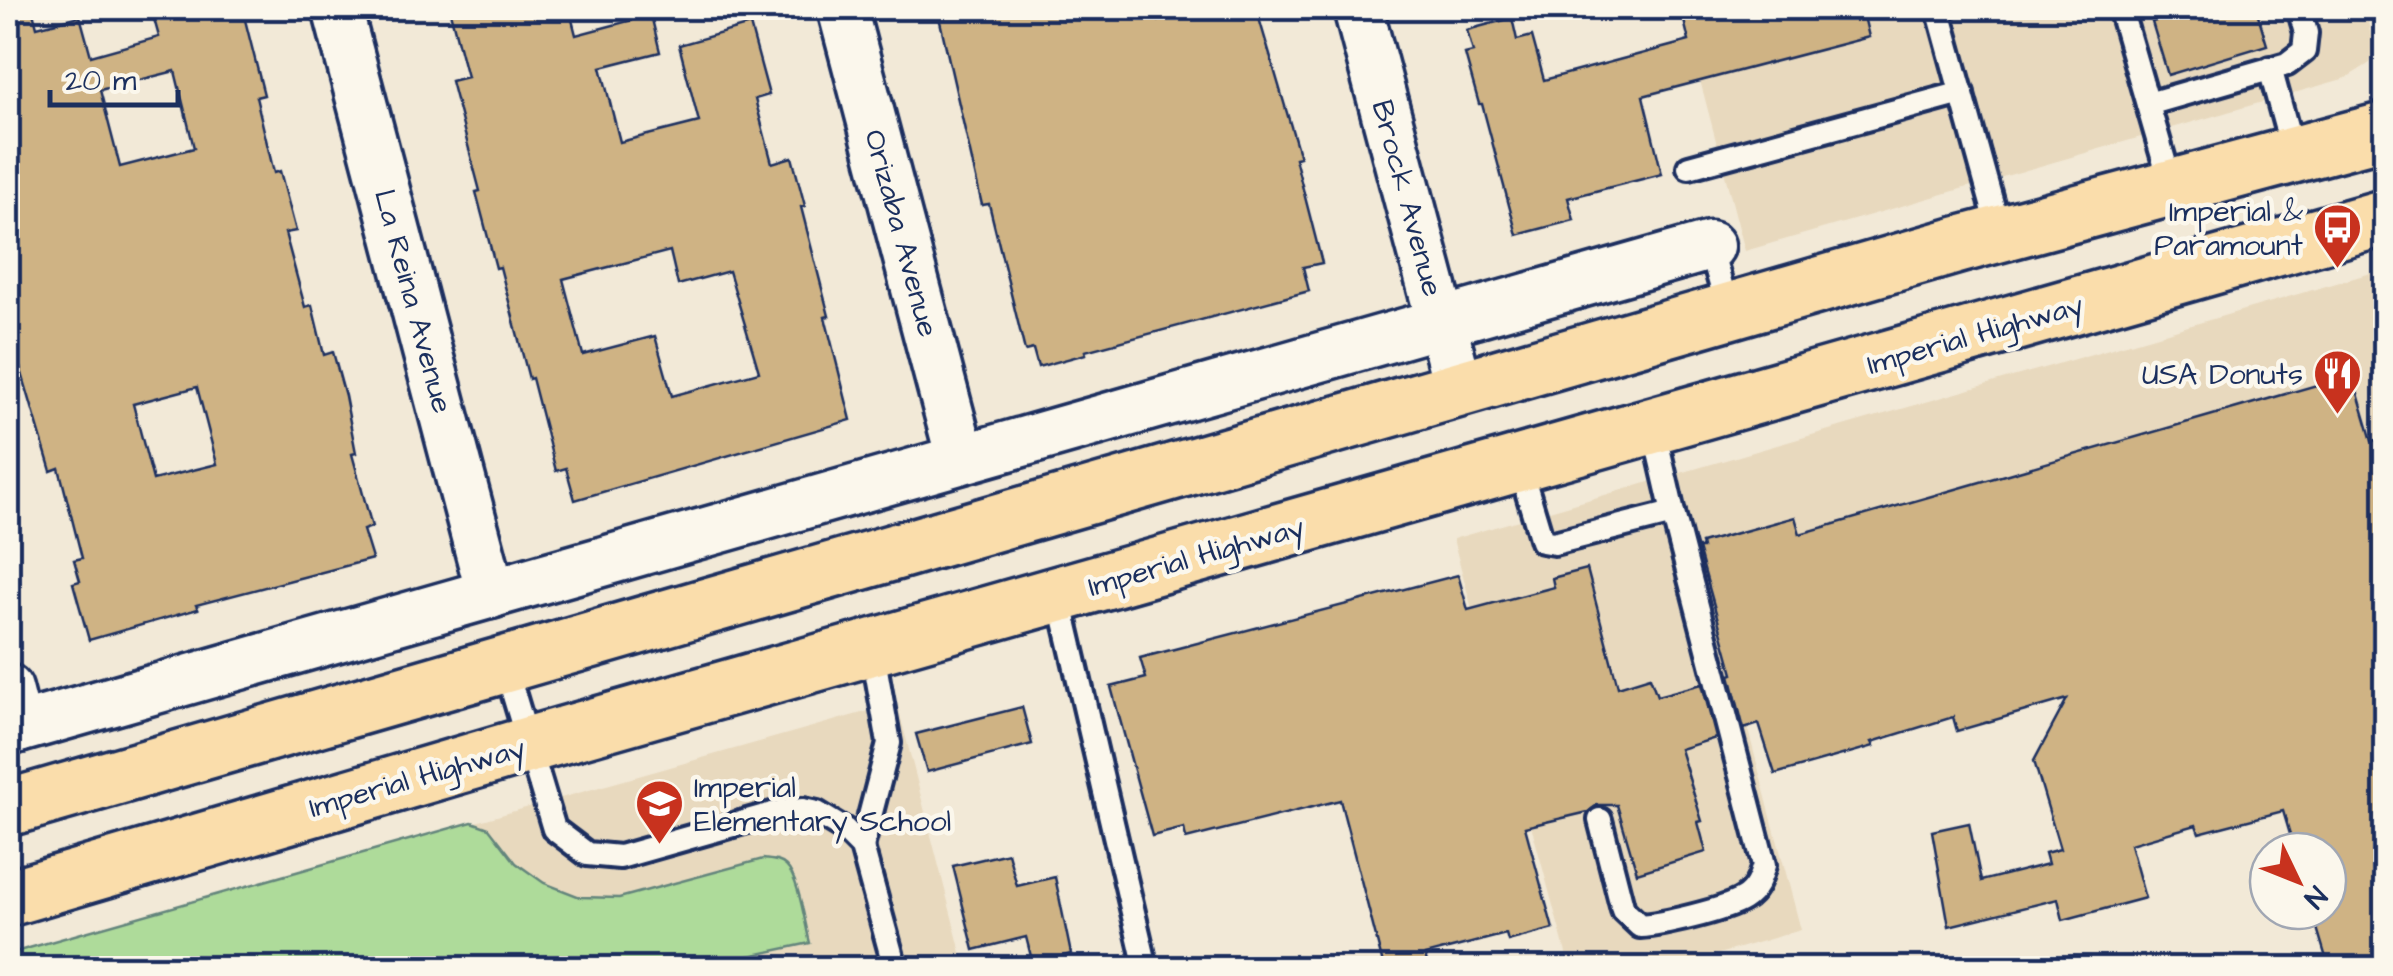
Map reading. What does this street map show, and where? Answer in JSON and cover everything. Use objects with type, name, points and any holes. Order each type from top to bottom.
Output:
[{"type":"main road","points":[[8,808],[2000,233],[2386,130]]},
{"type":"main road","name":"Imperial Highway","points":[[8,898],[528,745],[2386,217]]},
{"type":"street","name":"La Reina Avenue","points":[[337,8],[491,594]]},
{"type":"street","name":"Orizaba Avenue","points":[[842,8],[961,460]]},
{"type":"street","name":"Brock Avenue","points":[[1358,8],[1459,389]]},
{"type":"street","points":[[11,716],[491,594],[1710,246]]},
{"type":"lane","points":[[1938,8],[2000,233]]},
{"type":"lane","points":[[2120,8],[2172,188]]},
{"type":"lane","points":[[2148,104],[2287,64],[2304,51],[2306,33],[2299,8]]},
{"type":"lane","points":[[2270,68],[2294,156]]},
{"type":"lane","points":[[1689,167],[1962,93]]},
{"type":"lane","points":[[1710,246],[1729,313]]},
{"type":"lane","points":[[1600,820],[1623,910],[1640,926],[1658,925],[1742,900],[1758,885],[1764,865],[1653,426]]},
{"type":"lane","points":[[1520,464],[1542,540],[1554,544],[1673,513]]},
{"type":"lane","points":[[1060,595],[1146,968]]},
{"type":"lane","points":[[872,647],[889,744],[862,847],[895,968]]},
{"type":"lane","points":[[505,665],[554,829],[587,854],[620,857],[791,810],[817,813],[862,847]]},
{"type":"shaded area","points":[[1681,8],[2365,8],[2374,50],[2370,63],[2346,78],[1745,251]]},
{"type":"shaded area","points":[[2385,269],[2385,455],[1725,643],[1801,930],[1670,968],[1570,968],[1453,539]]},
{"type":"shaded area","name":"Imperial Elementary School","points":[[897,703],[965,968],[8,968],[8,954]]},
{"type":"green space","points":[[472,822],[489,828],[516,863],[544,883],[580,897],[619,898],[763,859],[778,861],[795,881],[810,943],[692,968],[8,968],[8,954]]},
{"type":"building","points":[[8,8],[32,8],[37,27],[80,16],[91,56],[159,37],[151,8],[242,8],[264,95],[256,97],[274,173],[280,171],[296,231],[285,233],[305,307],[312,305],[324,355],[333,352],[345,396],[356,453],[352,454],[372,527],[363,530],[372,559],[196,605],[198,609],[89,640],[73,583],[80,581],[74,560],[82,558],[59,468],[51,471],[8,326]],"holes":[[[175,71],[194,148],[120,167],[100,90]],[[197,387],[217,464],[153,480],[133,404]]]},
{"type":"building","points":[[449,8],[569,8],[576,35],[651,15],[660,52],[601,67],[620,142],[699,122],[679,45],[750,25],[769,95],[755,99],[772,163],[792,157],[851,420],[575,500],[566,468],[556,471],[476,192],[480,191],[451,81],[467,77]],"holes":[[[670,251],[678,285],[729,271],[759,372],[672,396],[655,336],[583,355],[563,279]]]},
{"type":"building","points":[[937,8],[1155,8],[1159,21],[1209,8],[1256,8],[1300,157],[1295,158],[1322,263],[1303,267],[1309,291],[1038,367],[1033,349],[1025,351],[989,204],[982,205]]},
{"type":"building","points":[[1681,8],[1862,8],[1869,37],[1643,96],[1662,174],[1568,198],[1574,220],[1517,235],[1465,54],[1473,52],[1467,30],[1512,18],[1517,40],[1532,36],[1544,80],[1689,41]]},
{"type":"building","points":[[2202,8],[2256,8],[2267,45],[2168,75],[2152,22]]},
{"type":"building","points":[[2348,376],[2350,381],[2354,380],[2372,441],[2386,438],[2386,883],[2375,886],[2386,925],[2386,968],[2329,968],[2318,931],[2348,931],[2348,831],[2289,831],[2283,811],[2199,833],[2196,825],[2130,844],[2145,898],[2063,920],[2058,899],[1949,926],[1932,831],[1969,823],[1981,881],[2048,864],[2045,853],[2060,849],[2034,761],[2067,699],[1957,731],[1953,717],[1872,742],[1874,746],[1775,774],[1759,724],[1744,729],[1698,548],[1702,548],[1701,543],[1795,517],[1800,534]]},
{"type":"building","points":[[1587,569],[1618,687],[1650,677],[1657,696],[1702,684],[1716,738],[1680,749],[1702,821],[1698,822],[1706,852],[1637,873],[1617,805],[1597,805],[1588,812],[1525,827],[1553,929],[1508,941],[1506,934],[1425,955],[1427,962],[1384,968],[1340,800],[1186,839],[1184,828],[1152,836],[1111,687],[1146,678],[1140,658],[1458,575],[1468,610],[1554,587],[1552,578]]},
{"type":"building","points":[[1022,707],[1032,744],[927,772],[916,734]]},
{"type":"building","points":[[1008,853],[1017,886],[1055,877],[1071,954],[1033,964],[1026,937],[974,950],[953,866]]},
{"type":"place","name":"Imperial & Paramount","points":[[2338,270]]},
{"type":"place","name":"USA Donuts","points":[[2338,416]]},
{"type":"place","name":"Imperial Elementary School","points":[[659,846]]}]
